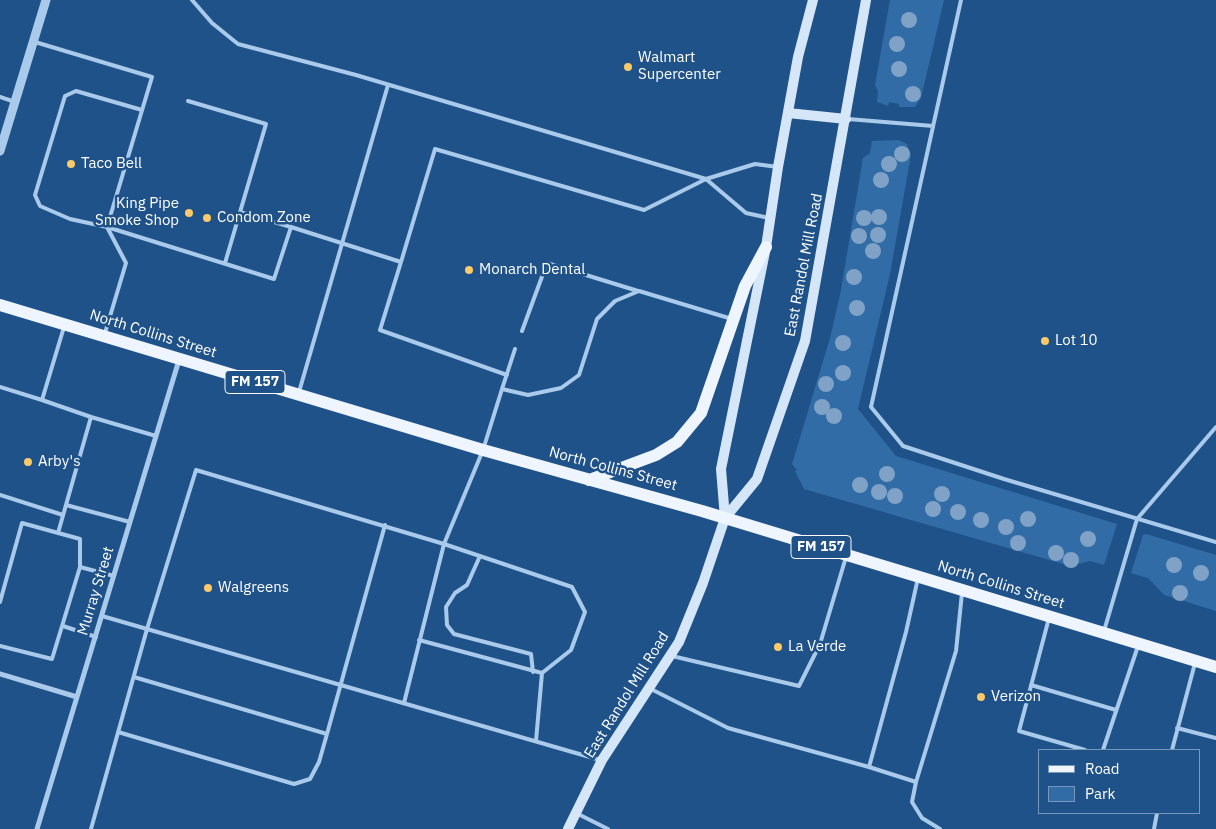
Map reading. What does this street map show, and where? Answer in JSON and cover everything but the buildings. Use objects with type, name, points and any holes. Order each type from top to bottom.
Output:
[{"type":"main road","name":"East Randol Mill Road","points":[[725,518],[721,468],[766,247],[798,56],[813,0]]},
{"type":"main road","name":"East Randol Mill Road","points":[[568,829],[602,760],[680,642],[725,518],[757,479],[805,342],[866,0]]},
{"type":"main road","points":[[788,113],[846,119]]},
{"type":"main road","points":[[589,480],[656,455],[677,442],[701,413],[745,286],[766,247]]},
{"type":"main road","name":"North Collins Street","points":[[0,305],[483,450],[725,518],[1216,667]]},
{"type":"street","points":[[0,150],[46,0]]},
{"type":"street","name":"Murray Street","points":[[37,829],[179,360]]},
{"type":"street","points":[[0,674],[77,697]]},
{"type":"lane","points":[[192,0],[212,23],[238,44],[388,84],[706,179],[746,214],[771,218]]},
{"type":"lane","points":[[961,0],[871,407],[903,446],[1216,542]]},
{"type":"lane","points":[[32,42],[152,77],[108,227],[126,263],[104,336]]},
{"type":"lane","points":[[298,394],[388,84]]},
{"type":"lane","points":[[142,110],[76,91],[65,96],[35,195],[40,206],[70,219],[108,227],[274,279],[291,227]]},
{"type":"lane","points":[[0,98],[15,102]]},
{"type":"lane","points":[[188,101],[266,124],[225,263]]},
{"type":"lane","points":[[846,119],[933,126]]},
{"type":"lane","points":[[506,374],[380,330],[435,149],[644,210],[706,179],[755,164],[778,167]]},
{"type":"lane","points":[[240,212],[401,262]]},
{"type":"lane","points":[[522,331],[547,263],[734,320]]},
{"type":"lane","points":[[502,389],[528,395],[561,388],[579,375],[597,319],[615,301],[639,291]]},
{"type":"lane","points":[[42,400],[64,324]]},
{"type":"lane","points":[[404,703],[444,544],[483,450],[515,349]]},
{"type":"lane","points":[[0,387],[156,436]]},
{"type":"lane","points":[[58,533],[91,417]]},
{"type":"lane","points":[[1104,633],[1137,519],[1216,427]]},
{"type":"lane","points":[[91,829],[147,629],[196,470],[385,525],[572,587],[585,612],[571,650],[542,673],[419,640]]},
{"type":"lane","points":[[0,495],[63,515]]},
{"type":"lane","points":[[66,505],[130,522]]},
{"type":"lane","points":[[0,602],[22,523],[80,539],[80,567],[52,659],[0,646]]},
{"type":"lane","points":[[118,732],[294,784],[310,779],[319,762],[385,525]]},
{"type":"lane","points":[[670,656],[799,686],[820,644],[846,555]]},
{"type":"lane","points":[[480,556],[467,585],[455,593],[446,607],[447,625],[454,634],[530,654],[533,672]]},
{"type":"lane","points":[[80,567],[114,576]]},
{"type":"lane","points":[[869,767],[906,632],[918,577]]},
{"type":"lane","points":[[940,829],[922,818],[912,802],[916,782],[956,651],[962,590]]},
{"type":"lane","points":[[102,616],[602,760]]},
{"type":"lane","points":[[1049,617],[1019,730],[1082,749]]},
{"type":"lane","points":[[63,626],[96,637]]},
{"type":"lane","points":[[1103,749],[1138,643]]},
{"type":"lane","points":[[1172,749],[1196,661]]},
{"type":"lane","points":[[536,741],[542,673]]},
{"type":"lane","points":[[134,677],[327,734]]},
{"type":"lane","points":[[1031,685],[1116,710]]},
{"type":"lane","points":[[649,688],[728,728],[916,782]]},
{"type":"lane","points":[[1177,728],[1216,738]]},
{"type":"lane","points":[[576,813],[608,829]]},
{"type":"lane","points":[[1153,829],[1157,814]]},
{"type":"green space","points":[[890,0],[944,0],[921,98],[915,107],[899,107],[899,104],[889,102],[888,106],[877,102],[878,91],[875,85]]},
{"type":"green space","points":[[899,140],[907,144],[911,155],[890,274],[858,409],[896,456],[1117,524],[1104,565],[1090,561],[1070,566],[804,489],[795,471],[797,470],[792,464],[830,338],[841,290],[863,158],[870,153],[872,141]]},
{"type":"green space","points":[[1146,534],[1216,555],[1216,611],[1164,595],[1148,578],[1131,573],[1143,535]]},
{"type":"place","name":"Walmart Supercenter","points":[[628,67]]},
{"type":"place","name":"Taco Bell","points":[[71,164]]},
{"type":"place","name":"King Pipe Smoke Shop","points":[[189,213]]},
{"type":"place","name":"Condom Zone","points":[[207,218]]},
{"type":"place","name":"Monarch Dental","points":[[469,270]]},
{"type":"place","name":"Lot 10","points":[[1045,341]]},
{"type":"place","name":"Arby's","points":[[28,462]]},
{"type":"place","name":"Walgreens","points":[[208,588]]},
{"type":"place","name":"La Verde","points":[[778,647]]},
{"type":"place","name":"Verizon","points":[[981,697]]}]
